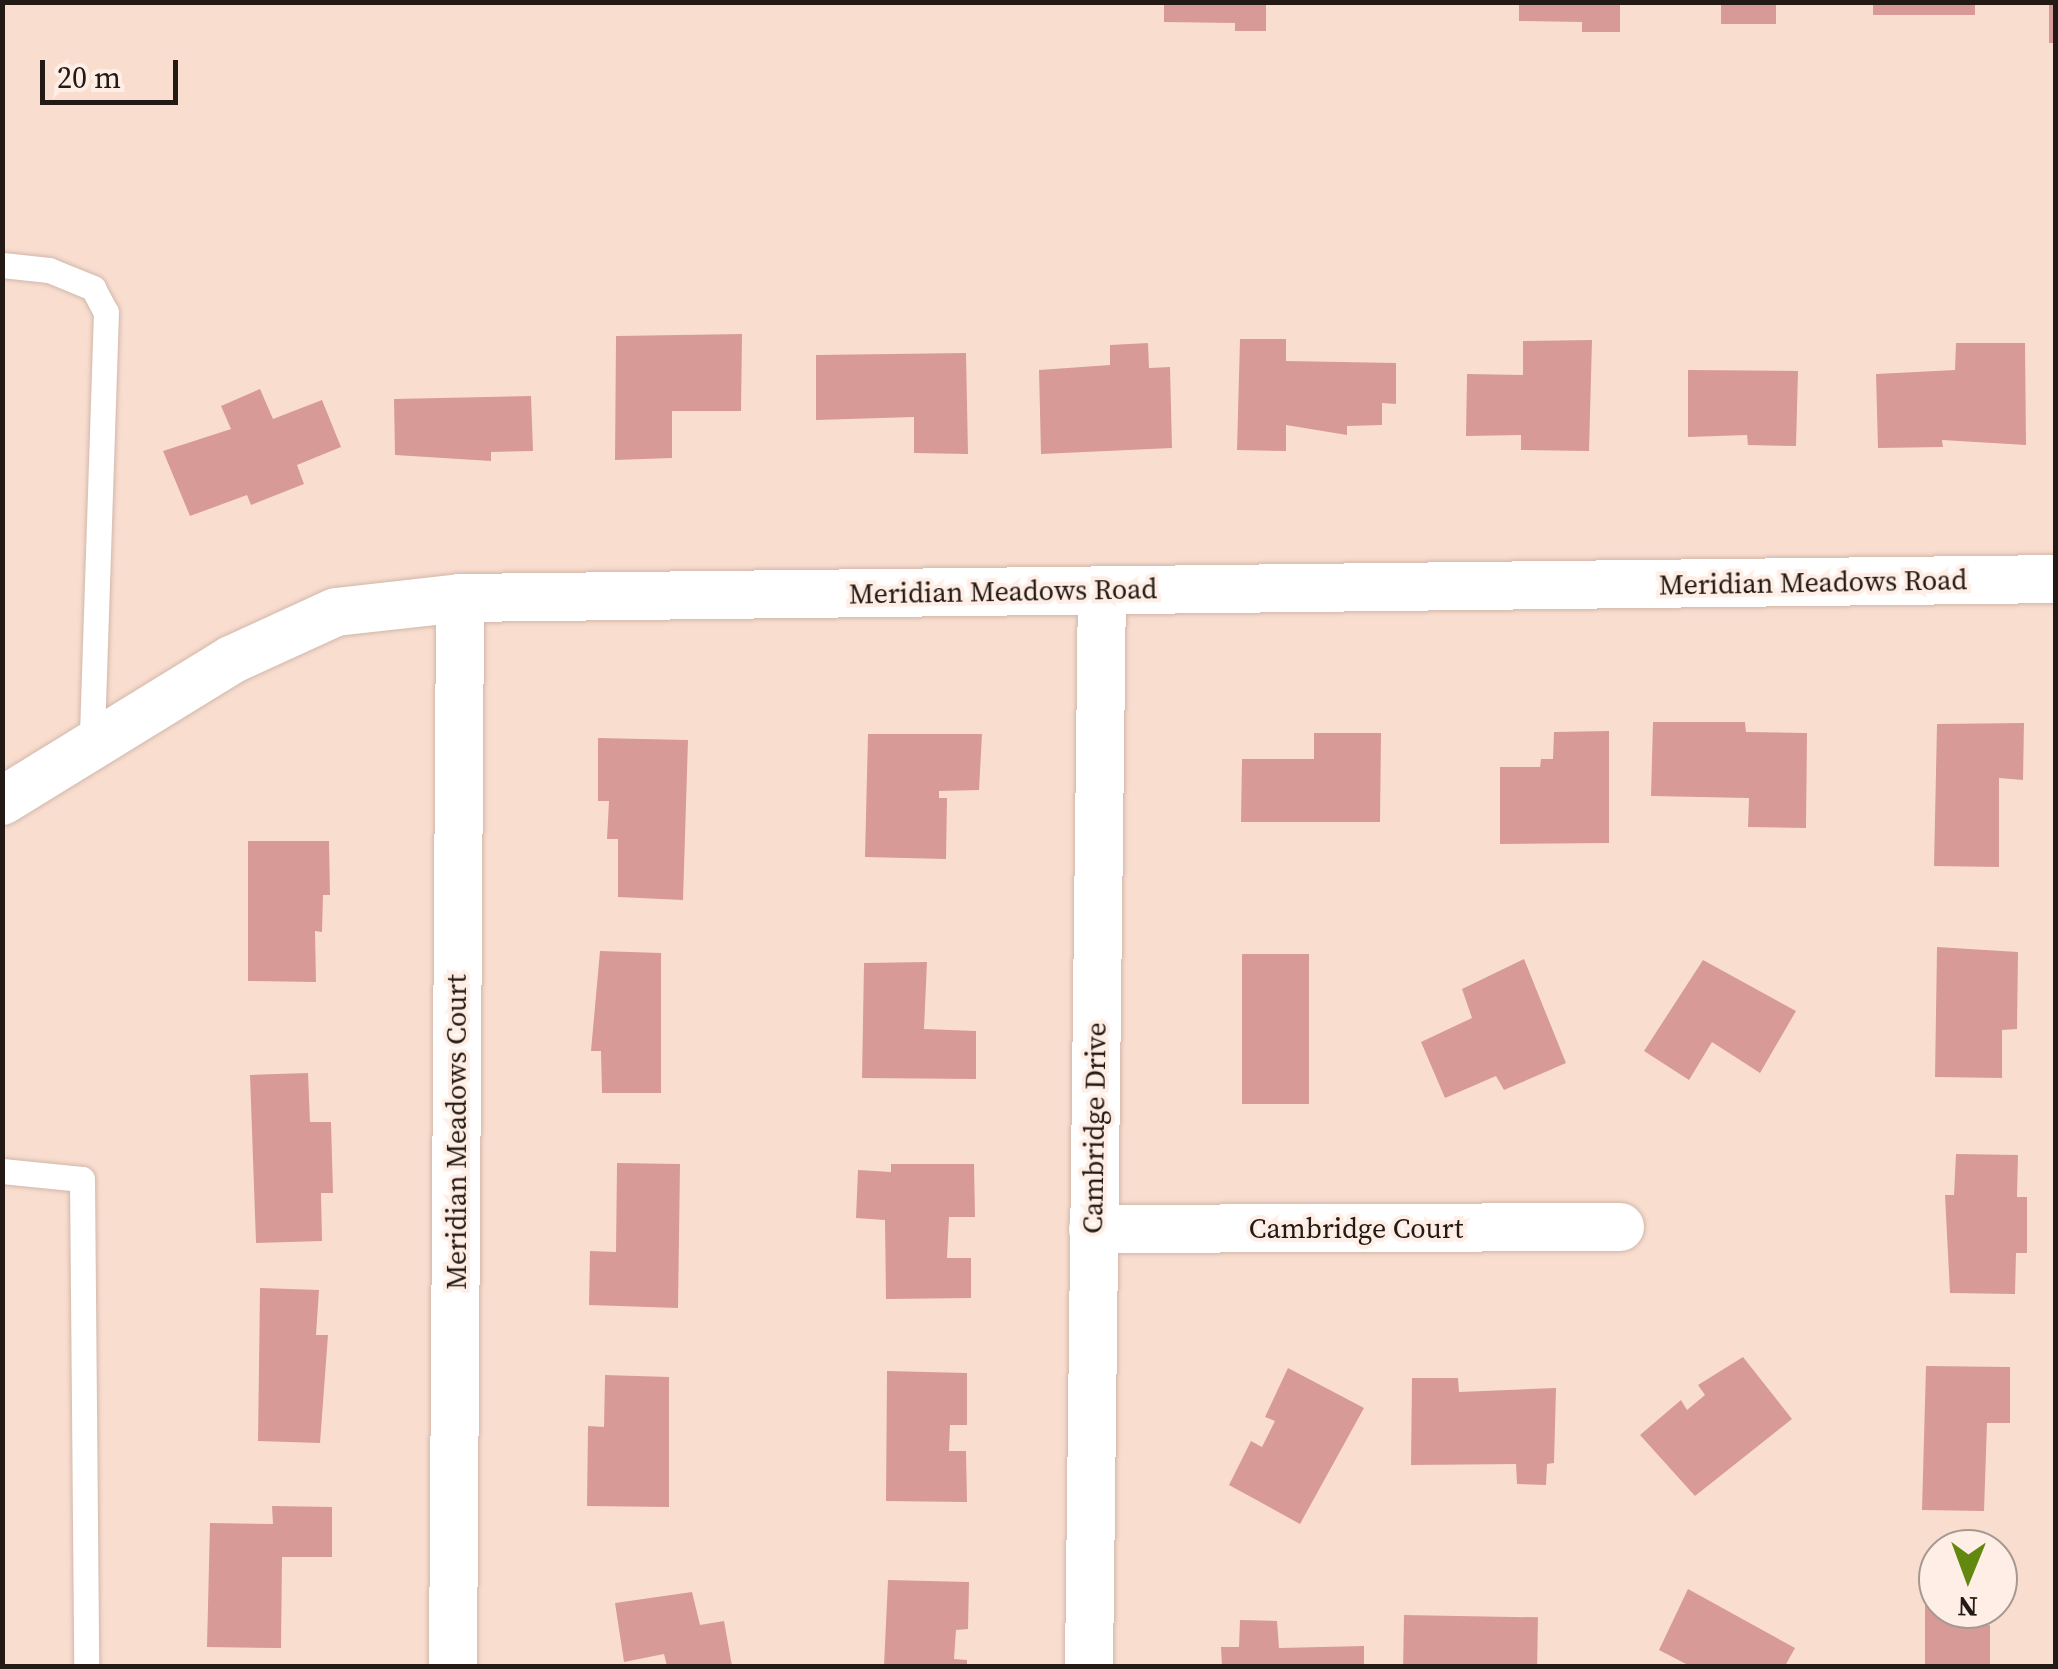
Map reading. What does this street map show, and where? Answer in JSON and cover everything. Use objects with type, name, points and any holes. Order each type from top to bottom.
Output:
[{"type":"street","name":"Meridian Meadows Road","points":[[2,802],[231,660],[336,612],[460,598],[2056,579]]},
{"type":"street","name":"Cambridge Drive","points":[[1090,1666],[1102,590]]},
{"type":"street","name":"Meridian Meadows Court","points":[[452,1666],[460,598]]},
{"type":"street","name":"Cambridge Court","points":[[1093,1229],[1620,1227]]},
{"type":"lane","points":[[2,265],[94,288],[106,312],[92,744]]},
{"type":"lane","points":[[2,1171],[82,1179],[89,1471],[86,1666]]},
{"type":"building","points":[[1164,2],[1266,2],[1266,31],[1235,31],[1235,23],[1164,22]]},
{"type":"building","points":[[1519,2],[1620,2],[1620,32],[1582,32],[1582,22],[1519,21]]},
{"type":"building","points":[[1721,2],[1776,2],[1776,24],[1721,24]]},
{"type":"building","points":[[1873,2],[1975,2],[1975,15],[1873,15]]},
{"type":"building","points":[[2049,2],[2056,2],[2056,43],[2049,43]]},
{"type":"building","points":[[742,334],[741,411],[672,411],[672,458],[615,460],[616,336]]},
{"type":"building","points":[[1240,339],[1286,339],[1286,361],[1396,363],[1396,404],[1382,403],[1382,425],[1347,426],[1347,435],[1286,425],[1286,451],[1237,450]]},
{"type":"building","points":[[1592,340],[1589,451],[1521,450],[1521,435],[1466,436],[1467,374],[1523,375],[1523,341]]},
{"type":"building","points":[[1148,343],[1149,368],[1170,367],[1172,448],[1041,454],[1039,370],[1110,365],[1110,345]]},
{"type":"building","points":[[1956,343],[2025,343],[2026,445],[1942,440],[1943,447],[1878,448],[1876,374],[1955,370]]},
{"type":"building","points":[[966,353],[968,454],[914,453],[914,417],[816,420],[816,355]]},
{"type":"building","points":[[1688,370],[1798,371],[1796,446],[1748,445],[1747,435],[1688,437]]},
{"type":"building","points":[[260,389],[273,419],[322,400],[341,447],[297,465],[304,484],[251,505],[247,495],[190,516],[163,451],[231,429],[221,406]]},
{"type":"building","points":[[531,396],[533,451],[491,452],[491,461],[395,455],[394,399]]},
{"type":"building","points":[[1653,722],[1745,722],[1746,732],[1807,733],[1806,828],[1748,827],[1749,798],[1651,796]]},
{"type":"building","points":[[2024,723],[2023,780],[1999,778],[1999,867],[1934,866],[1937,724]]},
{"type":"building","points":[[1609,731],[1609,843],[1500,844],[1500,767],[1540,767],[1541,759],[1553,759],[1554,732]]},
{"type":"building","points":[[1314,733],[1381,733],[1380,822],[1241,822],[1242,759],[1314,759]]},
{"type":"building","points":[[868,734],[982,734],[979,790],[939,791],[939,798],[947,798],[946,859],[865,857]]},
{"type":"building","points":[[598,738],[688,740],[683,900],[618,897],[618,839],[607,839],[609,801],[598,801]]},
{"type":"building","points":[[248,841],[329,841],[330,895],[323,895],[322,932],[315,931],[316,982],[248,981]]},
{"type":"building","points":[[1937,947],[2018,952],[2017,1029],[2002,1030],[2002,1078],[1935,1077]]},
{"type":"building","points":[[600,951],[661,953],[661,1093],[602,1093],[601,1051],[591,1051]]},
{"type":"building","points":[[1242,954],[1309,954],[1309,1104],[1242,1104]]},
{"type":"building","points":[[1524,959],[1566,1063],[1504,1090],[1496,1076],[1445,1098],[1421,1042],[1472,1018],[1462,989]]},
{"type":"building","points":[[1703,960],[1796,1011],[1760,1073],[1712,1042],[1689,1080],[1644,1051]]},
{"type":"building","points":[[927,962],[924,1029],[976,1031],[976,1079],[862,1078],[864,963]]},
{"type":"building","points":[[308,1073],[310,1122],[331,1122],[333,1193],[321,1193],[322,1241],[256,1243],[250,1075]]},
{"type":"building","points":[[1956,1154],[2018,1155],[2017,1197],[2027,1197],[2027,1253],[2016,1253],[2015,1294],[1950,1293],[1945,1195],[1954,1195]]},
{"type":"building","points":[[617,1163],[680,1164],[678,1308],[589,1305],[590,1251],[616,1252]]},
{"type":"building","points":[[891,1164],[974,1164],[975,1217],[949,1217],[947,1258],[971,1258],[971,1298],[886,1299],[885,1220],[856,1218],[858,1170],[891,1172]]},
{"type":"building","points":[[260,1288],[319,1290],[316,1335],[328,1335],[320,1443],[258,1441]]},
{"type":"building","points":[[1743,1357],[1792,1419],[1695,1496],[1640,1435],[1681,1400],[1687,1410],[1705,1395],[1698,1385]]},
{"type":"building","points":[[1926,1366],[2010,1367],[2010,1423],[1987,1423],[1984,1511],[1922,1510]]},
{"type":"building","points":[[1288,1368],[1364,1408],[1300,1524],[1229,1485],[1251,1441],[1262,1447],[1275,1421],[1265,1417]]},
{"type":"building","points":[[887,1371],[967,1373],[967,1425],[950,1425],[949,1451],[966,1451],[967,1502],[886,1501]]},
{"type":"building","points":[[605,1375],[669,1377],[669,1507],[587,1506],[588,1426],[604,1427]]},
{"type":"building","points":[[1412,1378],[1458,1378],[1459,1392],[1556,1388],[1554,1463],[1547,1464],[1546,1485],[1517,1484],[1516,1464],[1411,1465]]},
{"type":"building","points":[[272,1506],[332,1507],[332,1557],[282,1557],[281,1648],[207,1647],[210,1523],[273,1524]]},
{"type":"building","points":[[888,1580],[969,1582],[968,1629],[956,1630],[954,1659],[967,1660],[967,1666],[884,1666]]},
{"type":"building","points":[[1688,1589],[1795,1648],[1785,1666],[1690,1666],[1659,1650]]},
{"type":"building","points":[[692,1592],[700,1625],[724,1621],[732,1666],[667,1666],[664,1654],[624,1662],[615,1603]]},
{"type":"building","points":[[1404,1615],[1538,1617],[1537,1666],[1403,1666]]},
{"type":"building","points":[[1240,1620],[1277,1621],[1279,1648],[1364,1646],[1364,1666],[1222,1666],[1221,1647],[1239,1647]]},
{"type":"building","points":[[1925,1629],[1990,1629],[1990,1666],[1925,1666]]}]
